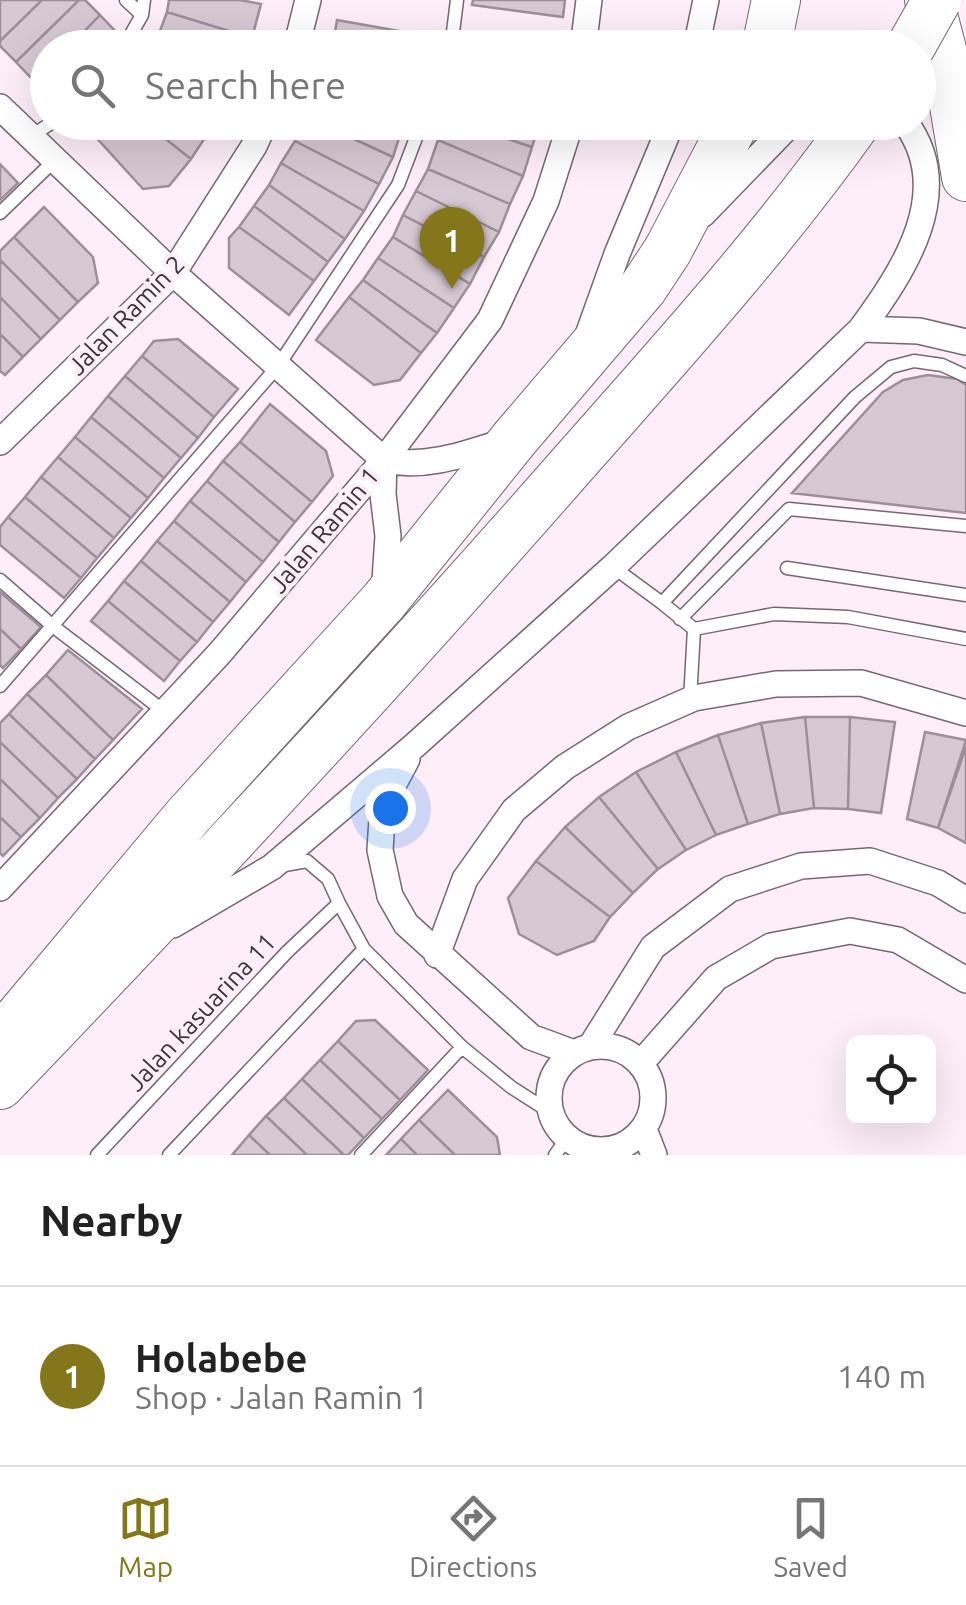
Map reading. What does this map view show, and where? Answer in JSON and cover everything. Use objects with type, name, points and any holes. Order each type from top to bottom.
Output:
[{"type":"highway","points":[[770,30],[776,0]]},
{"type":"highway","points":[[929,0],[949,76],[966,178]]},
{"type":"highway","points":[[920,30],[938,0]]},
{"type":"highway","points":[[0,1040],[187,816],[384,601],[642,288],[668,250],[726,140]]},
{"type":"highway","points":[[0,1085],[130,950],[482,567],[704,315],[844,140]]},
{"type":"street","points":[[300,30],[308,0]]},
{"type":"street","points":[[585,30],[589,0]]},
{"type":"street","points":[[700,30],[706,0]]},
{"type":"street","points":[[0,108],[30,124]]},
{"type":"street","points":[[47,140],[56,159],[173,273],[384,460],[404,464],[444,460],[515,438]]},
{"type":"street","name":"Jalan Ramin 2","points":[[0,442],[173,273],[257,140]]},
{"type":"street","name":"Jalan Ramin 1","points":[[0,888],[219,654],[384,460],[490,320],[546,201],[565,140]]},
{"type":"street","points":[[578,363],[617,254],[664,140]]},
{"type":"street","points":[[668,250],[775,140]]},
{"type":"street","points":[[130,950],[272,867],[613,567],[860,329],[887,294],[923,221],[927,186],[922,156],[914,140]]},
{"type":"street","points":[[860,329],[919,330],[966,342]]},
{"type":"street","points":[[384,460],[388,536],[384,601]]},
{"type":"street","points":[[437,955],[466,879],[514,810],[564,767],[628,727],[690,700],[776,684],[861,683],[966,712]]},
{"type":"street","points":[[414,746],[383,804],[380,850],[390,896],[406,924],[532,1036],[582,1050],[618,1048],[641,1063],[650,1078],[652,1113],[635,1139],[610,1152],[561,1146],[550,1112],[554,1075],[582,1050],[653,947],[730,888],[801,866],[870,861],[938,883],[966,900]]},
{"type":"street","points":[[641,1063],[716,978],[772,946],[850,931],[898,940],[966,980]]},
{"type":"street","points":[[0,998],[53,978]]},
{"type":"street","points":[[644,1129],[654,1155]]},
{"type":"lane","points":[[126,0],[143,7],[132,30]]},
{"type":"lane","points":[[453,30],[457,0]]},
{"type":"lane","points":[[0,686],[278,366],[398,185],[415,140]]},
{"type":"lane","points":[[0,213],[56,159]]},
{"type":"lane","points":[[662,603],[855,397],[891,367],[914,361],[942,365],[966,376]]},
{"type":"lane","points":[[680,619],[789,509],[966,526]]},
{"type":"lane","points":[[613,567],[694,629],[774,614],[848,616],[966,639]]},
{"type":"lane","points":[[787,568],[966,595]]},
{"type":"lane","points":[[0,580],[165,712]]},
{"type":"lane","points":[[690,700],[694,629]]},
{"type":"lane","points":[[272,867],[307,861],[328,879],[364,950],[462,1047],[550,1112]]},
{"type":"lane","name":"Jalan kasuarina 11","points":[[97,1155],[287,952],[339,903]]},
{"type":"lane","points":[[169,1155],[364,950]]},
{"type":"lane","points":[[361,1155],[462,1047]]},
{"type":"building","points":[[0,0],[42,0],[0,41]]},
{"type":"building","points":[[42,0],[79,0],[49,30],[30,30],[30,48],[16,62],[0,46],[0,41]]},
{"type":"building","points":[[79,0],[85,0],[100,15],[85,30],[49,30]]},
{"type":"building","points":[[169,0],[240,0],[261,4],[254,30],[226,30],[167,12]]},
{"type":"building","points":[[473,0],[565,0],[563,17],[472,5]]},
{"type":"building","points":[[167,12],[226,30],[160,30]]},
{"type":"building","points":[[100,15],[114,30],[85,30]]},
{"type":"building","points":[[337,20],[393,30],[335,30]]},
{"type":"building","points":[[30,48],[30,77],[16,62]]},
{"type":"building","points":[[98,140],[167,140],[191,159],[169,186],[143,189]]},
{"type":"building","points":[[167,140],[203,140],[191,159]]},
{"type":"building","points":[[356,140],[393,157],[379,184],[295,141]]},
{"type":"building","points":[[356,140],[398,140],[393,157]]},
{"type":"building","points":[[438,140],[511,140],[532,147],[523,176]]},
{"type":"building","points":[[438,140],[523,176],[510,204],[428,169]]},
{"type":"building","points":[[511,140],[534,140],[532,147]]},
{"type":"building","points":[[295,141],[379,184],[364,211],[281,163]]},
{"type":"building","points":[[281,163],[364,211],[345,239],[269,185]]},
{"type":"building","points":[[0,164],[18,183],[0,200]]},
{"type":"building","points":[[428,169],[510,204],[499,232],[416,191]]},
{"type":"building","points":[[269,185],[345,239],[328,262],[254,206]]},
{"type":"building","points":[[416,191],[499,232],[484,257],[403,215]]},
{"type":"building","points":[[254,206],[328,262],[314,281],[239,227]]},
{"type":"building","points":[[44,207],[93,257],[98,283],[78,302],[14,237]]},
{"type":"building","points":[[403,215],[484,257],[470,284],[393,237]]},
{"type":"building","points":[[239,227],[314,281],[289,315],[229,268],[229,238]]},
{"type":"building","points":[[14,237],[78,302],[60,320],[0,260],[0,251]]},
{"type":"building","points":[[393,237],[470,284],[454,308],[378,258]]},
{"type":"building","points":[[378,258],[454,308],[437,333],[363,280]]},
{"type":"building","points":[[0,260],[60,320],[41,339],[0,297]]},
{"type":"building","points":[[363,280],[437,333],[421,353],[349,297]]},
{"type":"building","points":[[0,297],[41,339],[23,357],[0,334]]},
{"type":"building","points":[[349,297],[421,353],[400,380],[374,385],[316,340]]},
{"type":"building","points":[[0,334],[23,357],[5,375],[0,371]]},
{"type":"building","points":[[178,339],[238,389],[214,417],[142,356],[154,341]]},
{"type":"building","points":[[142,356],[214,417],[198,438],[125,376]]},
{"type":"building","points":[[928,375],[957,379],[966,385],[966,513],[792,493],[883,392],[903,380]]},
{"type":"building","points":[[125,376],[198,438],[181,458],[108,396]]},
{"type":"building","points":[[108,396],[181,458],[164,478],[91,417]]},
{"type":"building","points":[[270,404],[326,451],[333,476],[312,502],[240,442]]},
{"type":"building","points":[[91,417],[164,478],[148,498],[75,437]]},
{"type":"building","points":[[75,437],[148,498],[131,518],[58,457]]},
{"type":"building","points":[[240,442],[312,502],[295,522],[223,461]]},
{"type":"building","points":[[58,457],[131,518],[114,538],[41,477]]},
{"type":"building","points":[[223,461],[295,522],[279,542],[207,481]]},
{"type":"building","points":[[41,477],[114,538],[97,558],[25,497]]},
{"type":"building","points":[[207,481],[279,542],[263,562],[190,501]]},
{"type":"building","points":[[25,497],[97,558],[81,578],[8,517]]},
{"type":"building","points":[[190,501],[263,562],[246,582],[174,521]]},
{"type":"building","points":[[8,517],[81,578],[64,598],[0,545],[0,527]]},
{"type":"building","points":[[174,521],[246,582],[230,602],[157,541]]},
{"type":"building","points":[[157,541],[230,602],[213,622],[141,561]]},
{"type":"building","points":[[141,561],[213,622],[197,642],[124,581]]},
{"type":"building","points":[[124,581],[197,642],[180,661],[108,601]]},
{"type":"building","points":[[0,592],[41,627],[21,649],[0,629]]},
{"type":"building","points":[[108,601],[180,661],[164,681],[91,621]]},
{"type":"building","points":[[0,629],[21,649],[3,668],[0,665]]},
{"type":"building","points":[[68,650],[142,709],[113,740],[46,675]]},
{"type":"building","points":[[46,675],[113,740],[95,759],[27,694]]},
{"type":"building","points":[[27,694],[95,759],[77,779],[9,714]]},
{"type":"building","points":[[9,714],[77,779],[58,798],[0,742],[0,723]]},
{"type":"building","points":[[805,717],[814,808],[780,814],[761,723]]},
{"type":"building","points":[[805,717],[850,717],[848,809],[814,808]]},
{"type":"building","points":[[850,717],[895,722],[881,813],[848,809]]},
{"type":"building","points":[[761,723],[780,814],[748,824],[718,735]]},
{"type":"building","points":[[925,732],[966,740],[938,828],[907,819]]},
{"type":"building","points":[[718,735],[748,824],[716,835],[676,752]]},
{"type":"building","points":[[0,742],[58,798],[40,818],[0,779]]},
{"type":"building","points":[[966,747],[966,843],[938,828]]},
{"type":"building","points":[[676,752],[716,835],[686,850],[636,772]]},
{"type":"building","points":[[636,772],[686,850],[658,869],[599,797]]},
{"type":"building","points":[[0,779],[40,818],[21,837],[0,817]]},
{"type":"building","points":[[599,797],[658,869],[633,893],[565,827]]},
{"type":"building","points":[[0,817],[21,837],[3,856],[0,853]]},
{"type":"building","points":[[565,827],[633,893],[610,917],[536,861]]},
{"type":"building","points":[[536,861],[610,917],[594,941],[557,955],[519,934],[508,898]]},
{"type":"building","points":[[375,1020],[428,1070],[400,1100],[338,1041],[356,1021]]},
{"type":"building","points":[[338,1041],[400,1100],[382,1119],[320,1060]]},
{"type":"building","points":[[320,1060],[382,1119],[364,1138],[302,1079]]},
{"type":"building","points":[[302,1079],[364,1138],[348,1155],[284,1098]]},
{"type":"building","points":[[448,1090],[497,1137],[500,1155],[455,1155],[419,1120]]},
{"type":"building","points":[[284,1098],[344,1155],[307,1155],[266,1116]]},
{"type":"building","points":[[266,1116],[307,1155],[270,1155],[249,1135]]},
{"type":"building","points":[[419,1120],[455,1155],[417,1155],[401,1139]]},
{"type":"building","points":[[249,1135],[270,1155],[232,1155]]},
{"type":"building","points":[[401,1139],[417,1155],[386,1155]]},
{"type":"place","name":"Holabebe","points":[[452,289]]}]
